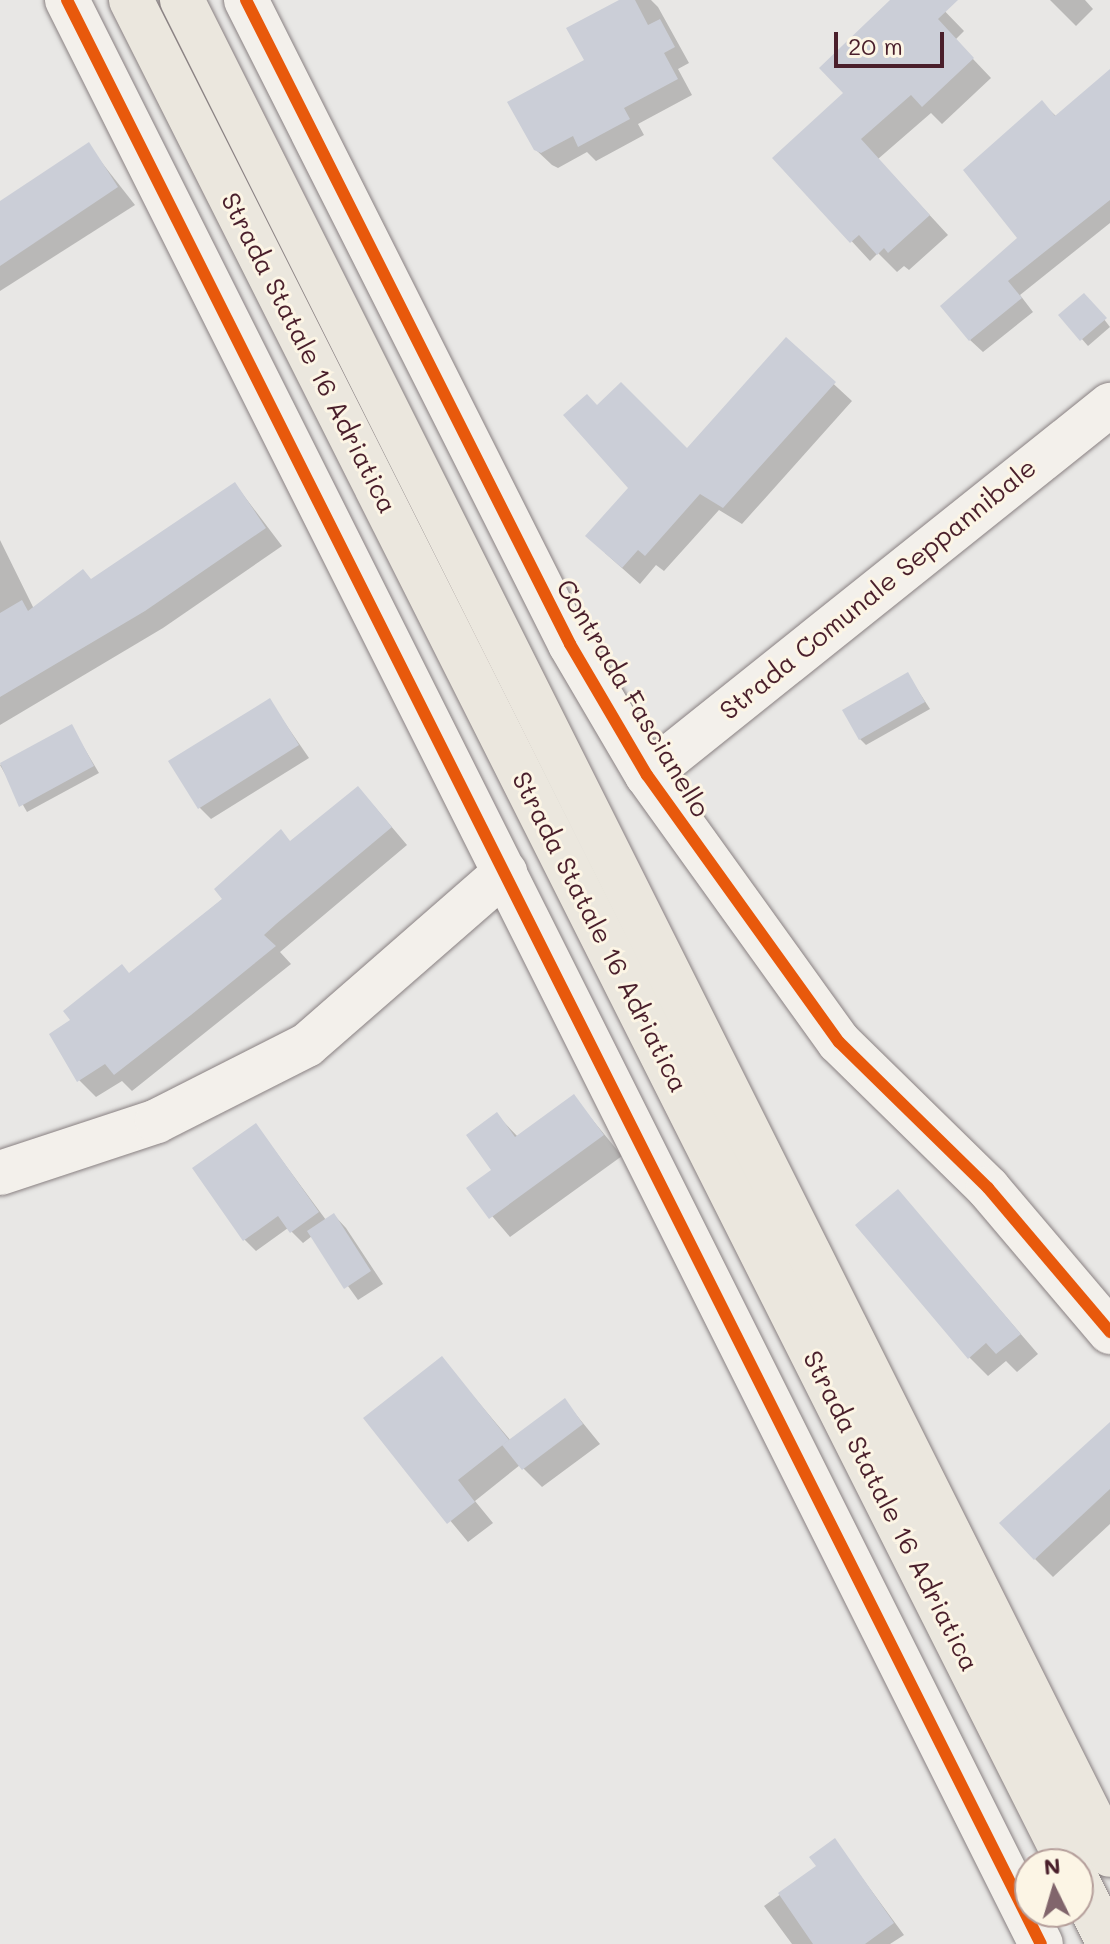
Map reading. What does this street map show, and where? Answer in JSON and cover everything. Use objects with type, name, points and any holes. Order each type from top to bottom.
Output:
[{"type":"highway","name":"Strada Statale 16 Adriatica","points":[[131,0],[1061,1848]]},
{"type":"highway","name":"Strada Statale 16 Adriatica","points":[[182,0],[1110,1855]]},
{"type":"highway","points":[[1094,1914],[1109,1944]]},
{"type":"street","points":[[67,0],[1041,1944]]},
{"type":"street","name":"Contrada Fascianello","points":[[246,0],[570,644],[647,775],[839,1042],[988,1188],[1110,1332]]},
{"type":"street","name":"Strada Comunale Seppannibale","points":[[647,775],[1110,405]]},
{"type":"street","points":[[0,1173],[157,1121],[307,1045],[505,872]]},
{"type":"building","points":[[619,0],[635,0],[648,25],[660,19],[675,47],[664,53],[678,79],[624,108],[630,119],[578,147],[573,136],[541,153],[534,150],[507,102],[584,60],[566,28]]},
{"type":"building","points":[[890,0],[958,0],[938,19],[974,58],[922,107],[911,95],[861,139],[930,215],[888,253],[884,248],[877,255],[859,235],[850,243],[772,158],[843,93],[819,68]]},
{"type":"building","points":[[1110,69],[1110,200],[1008,281],[1022,298],[969,341],[940,306],[1017,238],[963,170],[1042,100],[1055,116]]},
{"type":"building","points":[[89,142],[118,187],[0,266],[0,201]]},
{"type":"building","points":[[1084,293],[1107,318],[1080,341],[1058,315]]},
{"type":"building","points":[[786,337],[836,382],[723,508],[700,494],[645,556],[638,550],[622,568],[585,536],[628,488],[563,415],[587,394],[597,405],[621,382],[687,448]]},
{"type":"building","points":[[235,482],[266,528],[145,611],[0,697],[0,613],[22,600],[28,611],[83,569],[91,579]]},
{"type":"building","points":[[908,672],[925,702],[859,740],[842,710]]},
{"type":"building","points":[[270,698],[299,745],[198,809],[168,761]]},
{"type":"building","points":[[72,724],[94,766],[19,807],[0,763]]},
{"type":"building","points":[[358,786],[392,827],[264,935],[276,946],[191,1015],[114,1075],[105,1064],[77,1082],[49,1034],[70,1020],[63,1011],[122,964],[129,973],[222,899],[214,889],[281,829],[290,841]]},
{"type":"building","points":[[574,1094],[604,1135],[489,1219],[466,1188],[491,1170],[466,1135],[497,1112],[515,1137]]},
{"type":"building","points":[[256,1123],[319,1212],[290,1233],[278,1216],[243,1241],[192,1168]]},
{"type":"building","points":[[898,1189],[1021,1334],[996,1354],[986,1343],[968,1359],[855,1225]]},
{"type":"building","points":[[334,1213],[371,1271],[344,1289],[307,1231]]},
{"type":"building","points":[[442,1356],[509,1440],[458,1480],[475,1502],[447,1524],[363,1418]]},
{"type":"building","points":[[565,1398],[583,1424],[522,1470],[502,1445]]},
{"type":"building","points":[[1110,1422],[1110,1489],[1034,1560],[999,1523]]},
{"type":"building","points":[[835,1838],[894,1923],[865,1944],[813,1944],[778,1893],[816,1866],[809,1857]]},
{"type":"cycle path","points":[[67,0],[1041,1944]]},
{"type":"cycle path","points":[[246,0],[570,644],[647,775],[839,1042],[988,1188],[1110,1332]]}]
